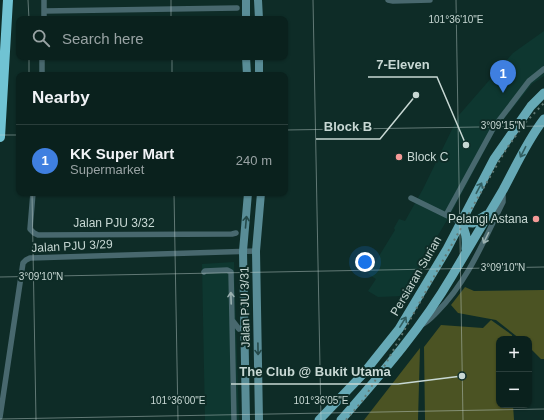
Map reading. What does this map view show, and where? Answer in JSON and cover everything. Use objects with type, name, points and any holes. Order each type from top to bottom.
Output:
[{"type":"highway","points":[[0,137],[8,0]]},
{"type":"main road","name":"Persiaran Surian","points":[[319,420],[363,374],[399,329],[447,249],[490,166],[531,106],[544,93]]},
{"type":"main road","points":[[341,420],[380,376],[420,325],[466,252],[503,189],[529,140],[544,119]]},
{"type":"main road","points":[[460,222],[473,223],[491,209]]},
{"type":"main road","points":[[460,222],[464,227],[466,235],[466,252]]},
{"type":"street","points":[[44,0],[44,16]]},
{"type":"street","points":[[246,0],[246,16]]},
{"type":"street","points":[[258,0],[259,16]]},
{"type":"street","points":[[388,0],[430,0]]},
{"type":"street","points":[[44,11],[237,8]]},
{"type":"street","points":[[42,60],[42,72]]},
{"type":"street","points":[[246,60],[247,72]]},
{"type":"street","points":[[259,60],[259,72]]},
{"type":"street","points":[[446,215],[494,127],[529,81],[544,69]]},
{"type":"street","points":[[420,325],[427,322],[444,306],[463,282],[503,202],[503,189]]},
{"type":"street","name":"Jalan PJU 3/32","points":[[33,196],[30,229],[38,235],[236,233]]},
{"type":"street","name":"Jalan PJU 3/31","points":[[246,420],[243,251],[248,196]]},
{"type":"street","name":"Jalan PJU 3/31","points":[[259,420],[256,251],[261,196]]},
{"type":"street","points":[[411,198],[460,222]]},
{"type":"street","name":"Jalan PJU 3/29","points":[[0,417],[23,263],[26,260],[38,258],[256,251]]},
{"type":"street","points":[[204,272],[227,270],[231,272],[234,420]]},
{"type":"street","points":[[232,320],[239,329],[244,332]]},
{"type":"shaded area","points":[[544,31],[544,76],[532,84],[496,129],[453,210],[402,296],[378,297],[368,291],[376,279],[368,274],[395,230],[394,228],[399,219],[405,221],[423,189],[459,115],[513,53]]},
{"type":"shaded area","points":[[234,262],[239,420],[205,420],[202,264]]},
{"type":"green space","points":[[465,287],[474,291],[544,290],[544,359],[541,359],[532,350],[532,336],[516,336],[496,320],[458,313],[451,305]]},
{"type":"green space","points":[[491,320],[512,335],[496,336],[496,408],[513,408],[514,420],[425,420],[424,347],[441,325],[483,328]]},
{"type":"green space","points":[[420,348],[418,420],[364,420]]},
{"type":"railway","points":[[346,420],[363,400],[385,365],[507,148],[525,123],[544,103]]},
{"type":"place","name":"KK Super Mart","points":[[503,93]]},
{"type":"place","name":"Block B","points":[[416,95]]},
{"type":"place","name":"7-Eleven","points":[[466,145]]},
{"type":"place","name":"Block C","points":[[399,157]]},
{"type":"place","name":"Pelangi Astana","points":[[536,219]]},
{"type":"place","name":"The Club @ Bukit Utama","points":[[462,376]]}]
